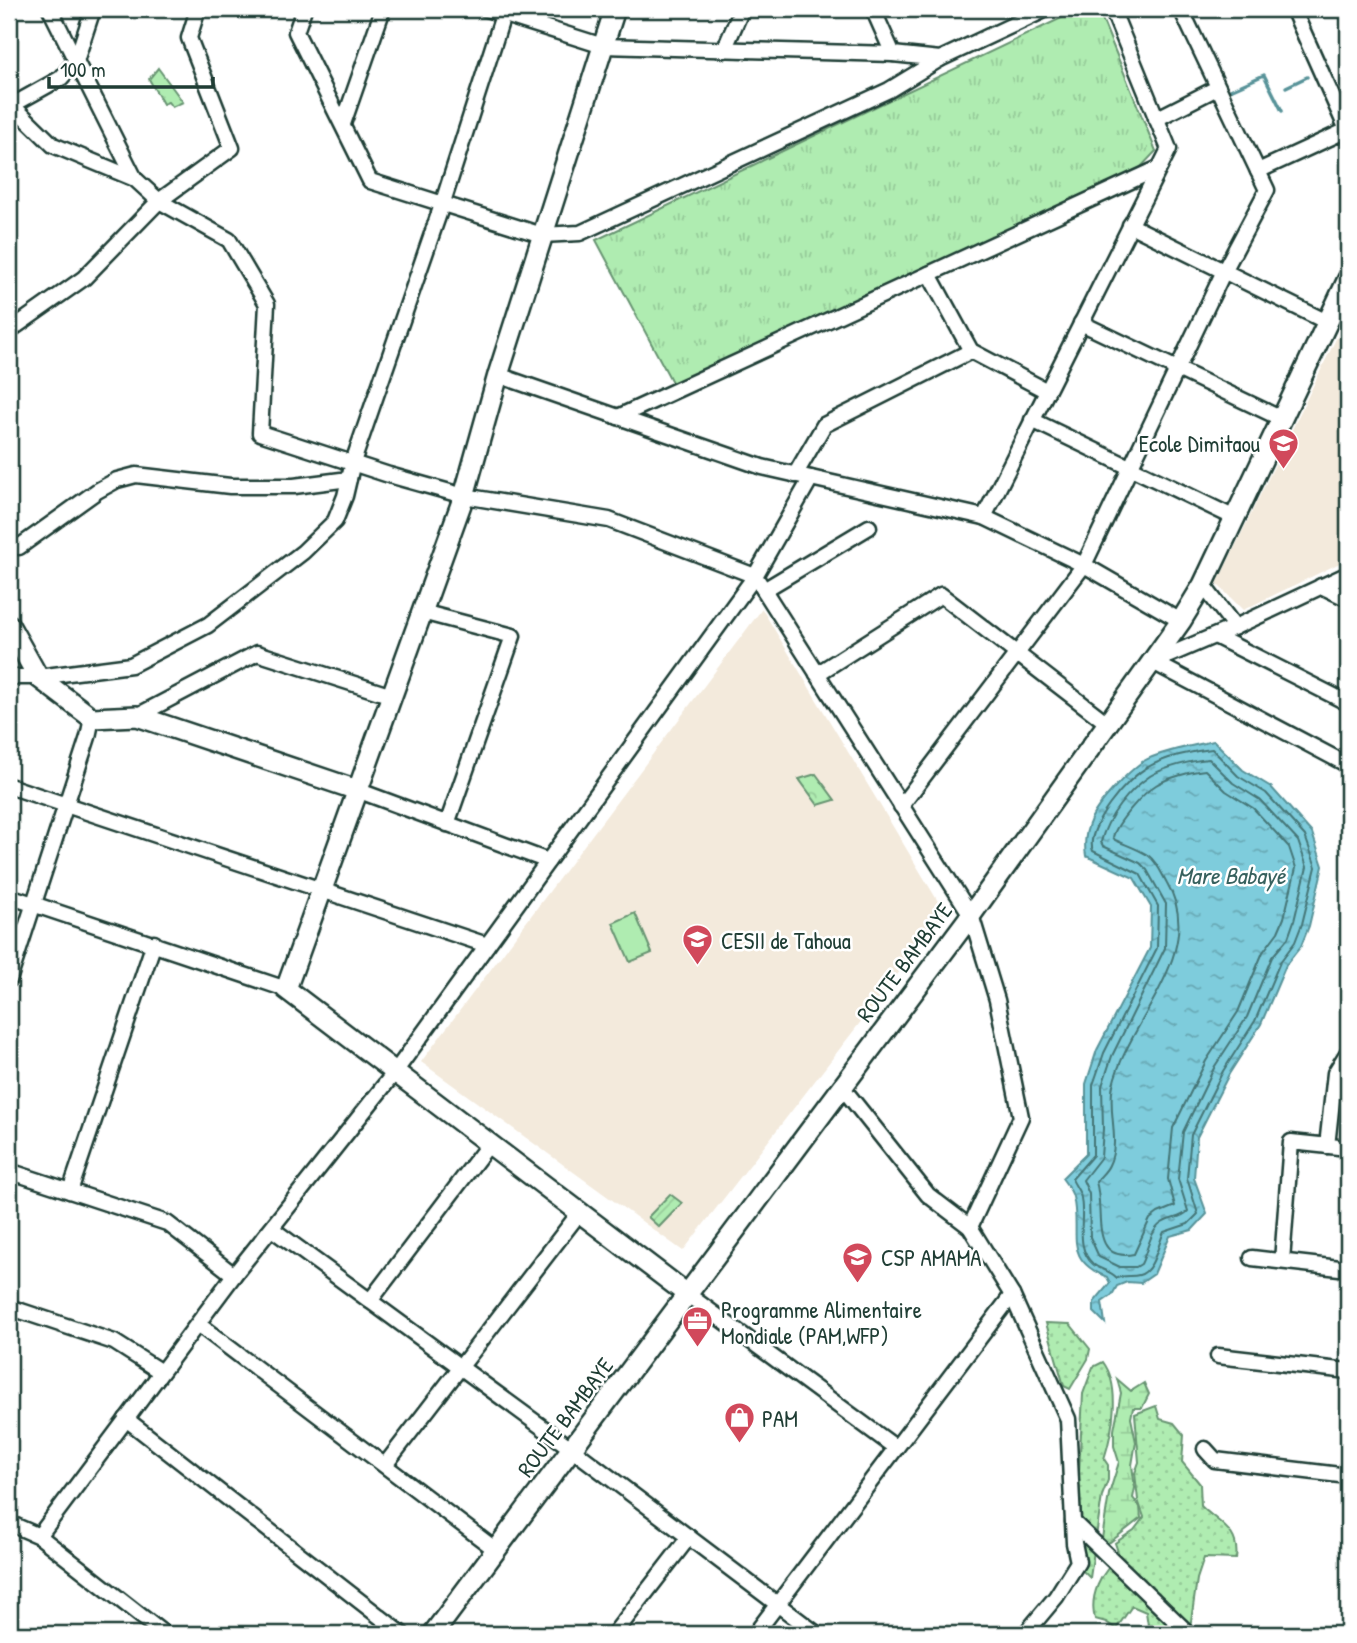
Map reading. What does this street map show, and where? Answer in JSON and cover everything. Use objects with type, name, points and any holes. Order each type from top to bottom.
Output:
[{"type":"street","points":[[50,9],[135,179]]},
{"type":"street","points":[[93,9],[76,61],[61,78],[10,105],[53,145],[135,179],[159,201],[229,240],[267,304],[260,433],[464,496],[609,520],[755,576],[971,915],[997,1000],[1021,1117],[970,1227]]},
{"type":"street","points":[[9,331],[84,278],[159,201],[232,148],[189,38],[198,9]]},
{"type":"street","points":[[304,9],[296,32],[370,181],[542,235],[580,233],[888,90],[940,59],[1047,9]]},
{"type":"street","points":[[343,124],[383,9]]},
{"type":"street","points":[[486,9],[504,11],[603,46],[893,54],[940,59]]},
{"type":"street","points":[[286,989],[464,496],[498,375],[615,9]]},
{"type":"street","points":[[724,50],[742,9]]},
{"type":"street","points":[[873,9],[893,54]]},
{"type":"street","points":[[984,517],[1168,149],[1112,9]]},
{"type":"street","points":[[901,806],[1084,565],[1177,367],[1267,190],[1181,9]]},
{"type":"street","points":[[1258,171],[1348,131],[1293,9]]},
{"type":"street","points":[[9,677],[37,677],[131,665],[208,625],[303,552],[335,521],[443,202],[504,11]]},
{"type":"street","points":[[1156,119],[1217,88]]},
{"type":"street","points":[[618,417],[1159,168]]},
{"type":"street","points":[[1130,225],[1327,322]]},
{"type":"street","points":[[929,274],[971,351],[1047,391]]},
{"type":"street","name":"ROUTE BAMBAYE","points":[[433,1634],[971,915],[1181,621],[1203,585],[1348,279]]},
{"type":"street","points":[[1081,323],[1282,419]]},
{"type":"street","points":[[795,475],[824,425],[971,351]]},
{"type":"street","points":[[498,375],[762,467],[984,517],[1084,565],[1181,621]]},
{"type":"street","points":[[1032,420],[1235,518]]},
{"type":"street","points":[[19,547],[97,491],[117,480],[136,475],[230,486],[294,486],[349,479]]},
{"type":"street","points":[[39,1536],[234,1275],[395,1072],[755,576],[811,478]]},
{"type":"street","points":[[764,590],[869,527]]},
{"type":"street","points":[[1153,662],[1236,627],[1348,574]]},
{"type":"street","points":[[1203,585],[1236,627]]},
{"type":"street","points":[[1321,586],[1348,599]]},
{"type":"street","points":[[817,674],[941,594],[1107,723]]},
{"type":"street","points":[[422,612],[513,636],[447,824]]},
{"type":"street","points":[[9,625],[37,677],[92,718],[137,716],[357,790],[548,861]]},
{"type":"street","points":[[1215,636],[1348,703]]},
{"type":"street","points":[[137,716],[257,653],[392,696]]},
{"type":"street","points":[[1153,662],[1348,765]]},
{"type":"street","points":[[9,980],[92,718]]},
{"type":"street","points":[[9,786],[487,945]]},
{"type":"street","points":[[9,896],[286,989],[687,1294],[896,1448]]},
{"type":"street","points":[[70,1191],[154,943]]},
{"type":"street","points":[[1328,1146],[1335,1073],[1348,1052]]},
{"type":"street","points":[[842,1087],[928,1195],[970,1227],[1012,1295],[1068,1419],[1073,1522],[1078,1562],[1056,1597],[1025,1634]]},
{"type":"street","points":[[1282,1261],[1291,1142],[1348,1148]]},
{"type":"street","points":[[370,1301],[489,1144]]},
{"type":"street","points":[[9,1171],[167,1223],[234,1275]]},
{"type":"street","points":[[385,1465],[579,1212]]},
{"type":"street","points":[[272,1229],[572,1448],[817,1634]]},
{"type":"street","points":[[1252,1258],[1348,1269]]},
{"type":"street","points":[[755,1634],[1012,1295]]},
{"type":"street","points":[[9,1307],[114,1342],[161,1373]]},
{"type":"street","points":[[198,1324],[496,1550]]},
{"type":"street","points":[[1218,1356],[1348,1371]]},
{"type":"street","points":[[127,1419],[402,1634]]},
{"type":"street","points":[[1205,1450],[1215,1460],[1348,1476]]},
{"type":"street","points":[[1073,1522],[1189,1634]]},
{"type":"street","points":[[9,1523],[39,1536],[144,1628],[164,1634]]},
{"type":"street","points":[[614,1634],[689,1537]]},
{"type":"shaded area","points":[[1348,314],[1348,559],[1243,610],[1217,584]]},
{"type":"shaded area","name":"CESII de Tahoua","points":[[762,609],[945,913],[683,1251],[421,1062]]},
{"type":"green space","points":[[1098,9],[1156,151],[1140,168],[673,384],[596,240],[1074,12]]},
{"type":"green space","points":[[158,68],[183,102],[172,107],[168,102],[163,104],[149,79]]},
{"type":"green space","points":[[816,774],[835,800],[818,805],[799,779]]},
{"type":"green space","points":[[635,913],[652,953],[630,962],[613,923]]},
{"type":"green space","points":[[670,1194],[682,1203],[659,1227],[648,1217]]},
{"type":"green space","points":[[1046,1323],[1070,1324],[1090,1349],[1088,1359],[1070,1389],[1064,1386]]},
{"type":"green space","points":[[1103,1362],[1112,1383],[1114,1409],[1104,1459],[1108,1465],[1108,1480],[1102,1496],[1090,1578],[1082,1570],[1076,1530],[1083,1394],[1093,1367]]},
{"type":"green space","points":[[1117,1379],[1131,1391],[1144,1383],[1149,1394],[1142,1408],[1133,1408],[1131,1418],[1136,1442],[1132,1465],[1135,1488],[1133,1498],[1140,1507],[1141,1518],[1110,1542],[1101,1545],[1109,1494],[1119,1462],[1114,1446],[1121,1393]]},
{"type":"green space","points":[[1156,1406],[1160,1419],[1174,1423],[1184,1435],[1182,1462],[1200,1484],[1201,1506],[1227,1528],[1235,1541],[1236,1559],[1204,1558],[1197,1579],[1190,1628],[1195,1634],[1165,1634],[1161,1627],[1148,1625],[1146,1612],[1132,1606],[1116,1629],[1095,1619],[1094,1602],[1098,1585],[1107,1570],[1120,1558],[1115,1543],[1134,1530],[1144,1517],[1138,1500],[1135,1473],[1139,1462],[1135,1414]]},
{"type":"water","name":"Mare Babayé","points":[[1214,741],[1243,770],[1271,787],[1312,833],[1323,866],[1309,926],[1301,946],[1286,965],[1261,1024],[1229,1074],[1197,1137],[1194,1178],[1207,1214],[1192,1230],[1170,1236],[1154,1274],[1141,1283],[1127,1282],[1117,1286],[1112,1295],[1102,1302],[1105,1323],[1094,1312],[1094,1302],[1110,1283],[1107,1277],[1084,1262],[1078,1253],[1073,1197],[1062,1178],[1086,1154],[1086,1084],[1097,1050],[1150,948],[1151,907],[1134,878],[1086,856],[1087,832],[1100,804],[1121,780],[1142,762],[1167,752]]},
{"type":"waterway","points":[[1228,91],[1264,75],[1282,111]]},
{"type":"waterway","points":[[1286,87],[1307,77]]},
{"type":"place","name":"Ecole Dimitaou","points":[[1283,470]]},
{"type":"place","name":"CESII de Tahoua","points":[[698,967]]},
{"type":"place","name":"CSP AMAMA","points":[[858,1284]]},
{"type":"place","name":"Programme Alimentaire Mondiale (PAM,WFP)","points":[[698,1349]]},
{"type":"place","name":"PAM","points":[[739,1445]]}]
